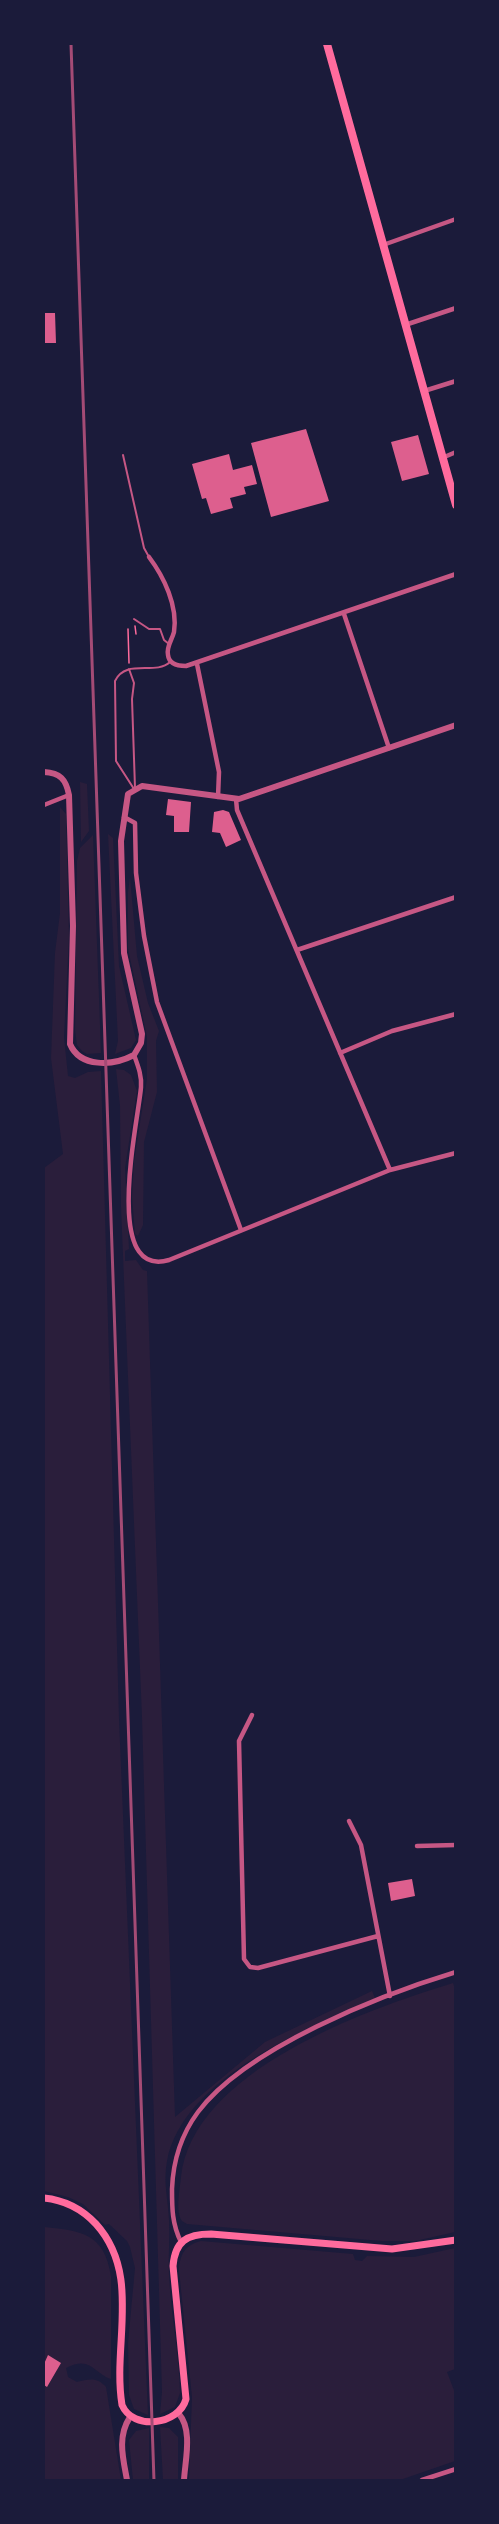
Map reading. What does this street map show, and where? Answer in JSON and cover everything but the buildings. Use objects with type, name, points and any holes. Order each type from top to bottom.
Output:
[{"type":"main road","points":[[327,44],[456,505]]},
{"type":"main road","points":[[44,2198],[67,2203],[87,2215],[106,2236],[115,2251],[121,2280],[121,2401],[123,2409],[138,2420],[166,2420],[179,2414],[186,2395],[174,2266],[175,2251],[181,2242],[194,2235],[211,2234],[392,2249],[456,2240]]},
{"type":"street","points":[[383,245],[456,219]]},
{"type":"street","points":[[405,325],[456,308]]},
{"type":"street","points":[[424,391],[456,381]]},
{"type":"street","points":[[442,458],[456,452]]},
{"type":"street","points":[[149,557],[166,583],[174,623],[167,650],[170,662],[177,666],[197,664],[456,574]]},
{"type":"street","points":[[344,614],[389,748]]},
{"type":"street","points":[[197,664],[219,772],[218,797]]},
{"type":"street","points":[[44,771],[54,773],[63,779],[69,795],[73,926],[70,1044],[80,1058],[90,1062],[115,1061],[134,1055],[141,1043],[142,1034],[124,953],[123,817],[126,798],[134,788],[154,787],[236,799],[456,725]]},
{"type":"street","points":[[44,805],[69,795]]},
{"type":"street","points":[[236,799],[237,810],[390,1170]]},
{"type":"street","points":[[123,817],[135,822],[136,873],[144,936],[157,1002],[242,1230]]},
{"type":"street","points":[[297,951],[456,897]]},
{"type":"street","points":[[340,1053],[392,1031],[456,1014]]},
{"type":"street","points":[[134,1055],[142,1084],[129,1181],[130,1221],[136,1248],[150,1260],[163,1262],[390,1170],[456,1153]]},
{"type":"street","points":[[252,1714],[239,1741],[244,1959],[250,1967],[258,1968],[378,1936]]},
{"type":"street","points":[[349,1821],[361,1845],[390,1996]]},
{"type":"street","points":[[417,1846],[456,1845]]},
{"type":"street","points":[[181,2242],[173,2222],[174,2169],[179,2146],[197,2113],[227,2082],[270,2053],[345,2015],[456,1972]]},
{"type":"street","points":[[179,2414],[185,2422],[186,2433],[184,2481]]},
{"type":"street","points":[[127,2481],[121,2443],[130,2416]]},
{"type":"street","points":[[422,2481],[456,2469]]},
{"type":"lane","points":[[123,455],[144,548],[149,557]]},
{"type":"lane","points":[[134,619],[149,629],[160,629],[164,640],[169,644]]},
{"type":"lane","points":[[134,788],[116,761],[114,688],[118,675],[129,669],[166,666],[170,662]]},
{"type":"lane","points":[[129,669],[134,683],[132,699],[134,788]]},
{"type":"path","points":[[129,669],[128,629],[136,634]]},
{"type":"shaded area","points":[[80,782],[87,784],[89,831],[81,842]]},
{"type":"shaded area","points":[[60,807],[66,814],[69,937],[64,1037],[68,1076],[75,1078],[88,1072],[101,1071],[119,1719],[148,2415],[134,2409],[129,2395],[128,2343],[135,2268],[130,2247],[127,2241],[109,2224],[105,2225],[83,2204],[68,2197],[44,2191],[44,1168],[63,1154],[51,1058],[55,953],[60,913]]},
{"type":"shaded area","points":[[108,834],[113,838],[119,966],[136,1040],[131,1048],[115,1054],[118,1041]]},
{"type":"shaded area","points":[[93,835],[101,1053],[87,1054],[77,1045],[75,1030],[77,861],[80,848]]},
{"type":"shaded area","points":[[130,877],[137,956],[148,1003],[159,1031],[156,1041],[157,1092],[144,1142],[143,1225],[138,1236],[135,1234],[132,1197],[134,1161],[147,1079],[147,1037],[128,949]]},
{"type":"shaded area","points":[[116,1069],[124,1070],[131,1075],[137,1091],[125,1168],[129,1249],[125,1251],[125,1261],[136,1260],[143,1270],[147,1271],[175,2117],[265,2042],[372,1991],[375,1998],[283,2041],[251,2060],[222,2081],[197,2105],[178,2131],[167,2161],[165,2176],[171,2304],[180,2393],[175,2407],[160,2414],[162,2392],[142,1717],[121,1207],[120,1106]]},
{"type":"shaded area","points":[[453,1983],[456,1992],[455,2232],[415,2241],[382,2241],[187,2224],[182,2221],[178,2206],[181,2177],[193,2139],[216,2106],[249,2076],[288,2050],[331,2028]]},
{"type":"shaded area","points":[[44,2227],[70,2230],[89,2237],[97,2243],[108,2262],[111,2276],[111,2379],[86,2364],[74,2364],[66,2368],[68,2377],[77,2382],[93,2380],[106,2387],[121,2480],[44,2480]]},
{"type":"shaded area","points":[[201,2241],[353,2254],[355,2260],[362,2261],[367,2256],[414,2257],[455,2248],[455,2369],[447,2372],[455,2393],[455,2461],[400,2480],[189,2480],[192,2397],[179,2270],[184,2251]]},
{"type":"shaded area","points":[[160,2427],[169,2428],[178,2437],[178,2480],[163,2480]]},
{"type":"shaded area","points":[[149,2428],[149,2480],[133,2480],[129,2440],[136,2431]]},
{"type":"railway","points":[[71,44],[154,2480]]}]
